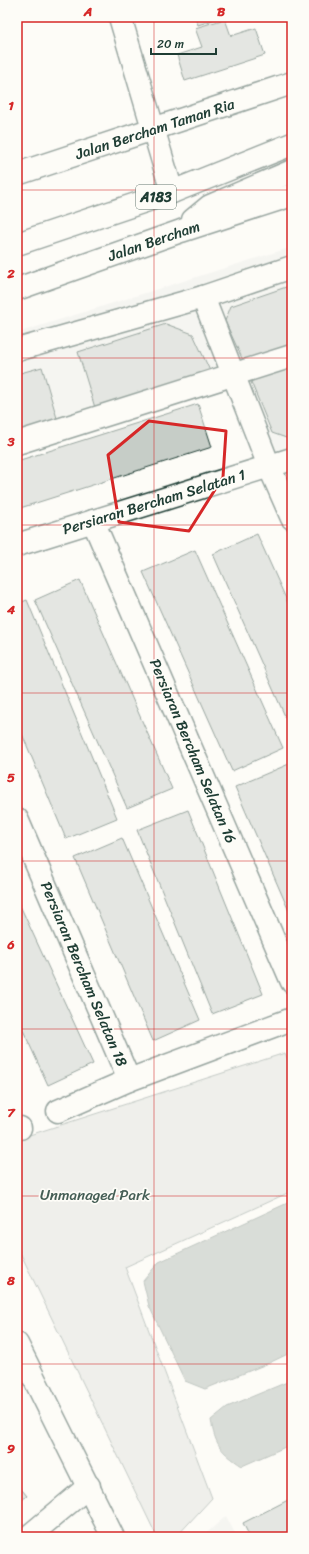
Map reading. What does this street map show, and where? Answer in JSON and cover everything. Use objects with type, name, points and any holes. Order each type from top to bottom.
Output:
[{"type":"street","points":[[120,17],[172,192]]},
{"type":"street","name":"Jalan Bercham Taman Ria","points":[[17,174],[292,83]]},
{"type":"street","name":"A183","points":[[17,244],[172,192],[292,144]]},
{"type":"street","points":[[180,231],[210,206],[292,171]]},
{"type":"street","name":"Jalan Bercham","points":[[17,289],[180,231],[292,195]]},
{"type":"street","points":[[17,350],[204,297],[292,267]]},
{"type":"street","points":[[204,297],[269,466],[292,518]]},
{"type":"street","points":[[17,443],[292,356]]},
{"type":"street","name":"Persiaran Bercham Selatan 1","points":[[17,545],[292,459]]},
{"type":"street","name":"Persiaran Bercham Selatan 16","points":[[93,521],[292,982]]},
{"type":"street","name":"Persiaran Bercham Selatan 18","points":[[17,819],[130,1080],[292,1019]]},
{"type":"street","points":[[58,1111],[130,1080]]},
{"type":"street","points":[[17,1344],[89,1486],[113,1537]]},
{"type":"street","points":[[28,1537],[89,1486]]},
{"type":"highlighted area","points":[[149,421],[226,431],[223,477],[189,531],[119,522],[108,455]]},
{"type":"shaded area","points":[[292,247],[292,452],[270,457],[241,373],[17,446],[17,333]]},
{"type":"shaded area","points":[[292,1201],[292,1352],[205,1389],[185,1381],[149,1306],[143,1281],[159,1262]]},
{"type":"shaded area","points":[[292,1380],[292,1444],[242,1466],[220,1447],[215,1436],[211,1420],[227,1407]]},
{"type":"shaded area","points":[[226,1516],[237,1537],[202,1537]]},
{"type":"green space","name":"Unmanaged Park","points":[[285,1053],[292,1071],[292,1191],[125,1267],[212,1498],[176,1537],[157,1537],[17,1246],[17,1139]]},
{"type":"building","points":[[195,17],[222,17],[198,25]]},
{"type":"building","points":[[225,19],[231,36],[256,28],[265,55],[185,81],[177,55],[202,47],[195,28]]},
{"type":"building","points":[[292,285],[292,351],[246,367],[225,321],[231,306]]},
{"type":"building","points":[[166,324],[193,334],[211,373],[96,411],[78,352]]},
{"type":"building","points":[[292,364],[292,440],[272,433],[249,377]]},
{"type":"building","points":[[42,367],[59,425],[17,439],[17,374]]},
{"type":"building","points":[[198,404],[212,447],[17,509],[17,461]]},
{"type":"building","points":[[257,534],[292,612],[292,732],[213,554]]},
{"type":"building","points":[[195,550],[283,748],[232,771],[143,572]]},
{"type":"building","points":[[80,580],[172,789],[127,808],[35,600]]},
{"type":"building","points":[[27,600],[117,818],[66,839],[17,722],[17,604]]},
{"type":"building","points":[[289,764],[292,771],[292,918],[235,787]]},
{"type":"building","points":[[188,810],[263,994],[212,1014],[137,830]]},
{"type":"building","points":[[122,838],[200,1020],[153,1041],[75,858]]},
{"type":"building","points":[[17,899],[93,1064],[48,1085],[17,1017]]},
{"type":"building","points":[[17,1484],[27,1496],[17,1504]]},
{"type":"building","points":[[292,1498],[292,1537],[250,1537],[243,1523]]}]
